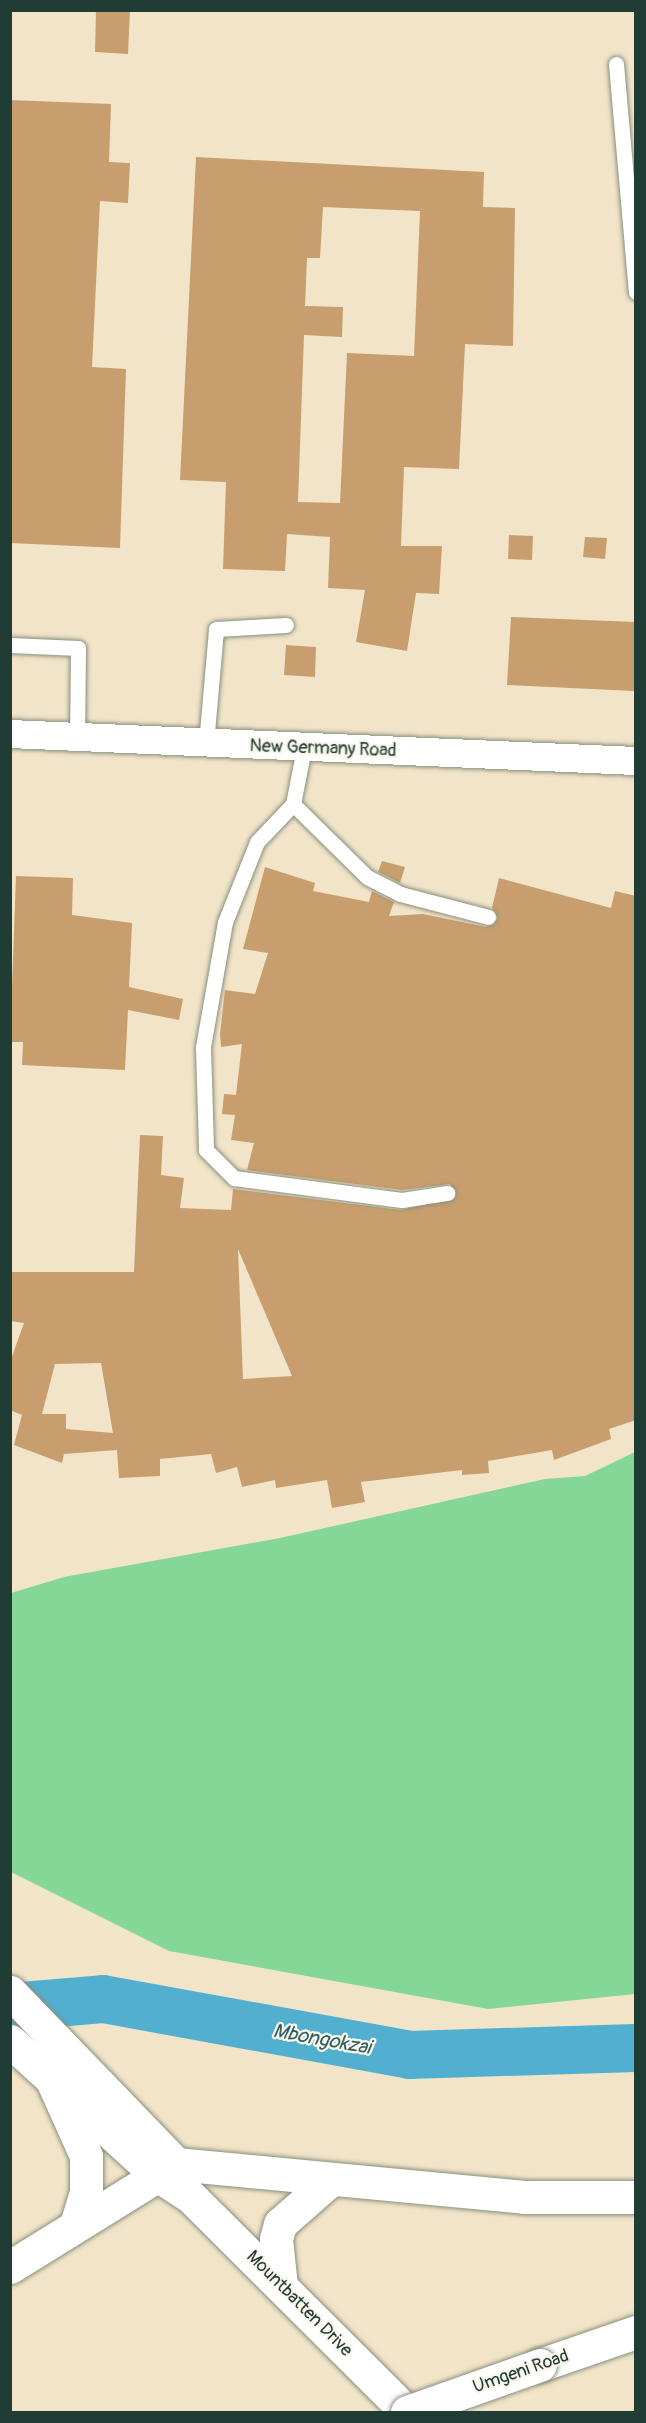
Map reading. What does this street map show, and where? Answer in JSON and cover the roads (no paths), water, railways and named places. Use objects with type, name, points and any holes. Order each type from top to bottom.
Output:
[{"type":"main road","name":"Mountbatten Drive","points":[[15,1996],[105,2089],[191,2197],[407,2412]]},
{"type":"main road","name":"Mountbatten Drive","points":[[18,2049],[51,2078],[167,2169]]},
{"type":"main road","points":[[51,2078],[86,2156],[87,2192],[76,2225]]},
{"type":"main road","points":[[10,2267],[167,2169],[524,2197],[636,2197]]},
{"type":"main road","points":[[281,2286],[276,2239],[280,2224],[330,2180]]},
{"type":"main road","name":"Umgeni Road","points":[[407,2412],[636,2332]]},
{"type":"street","name":"New Germany Road","points":[[10,734],[636,761]]},
{"type":"lane","points":[[616,64],[636,292]]},
{"type":"lane","points":[[206,744],[216,629],[286,625]]},
{"type":"lane","points":[[10,645],[78,648],[77,738]]},
{"type":"lane","points":[[304,748],[293,804],[257,842],[225,922],[204,1047],[206,1150],[225,1174],[257,1182],[402,1200],[447,1193]]},
{"type":"lane","points":[[293,804],[367,877],[400,894],[488,917]]},
{"type":"waterway","name":"Mbongokzai","points":[[10,2007],[103,1999],[410,2055],[636,2048]]}]
